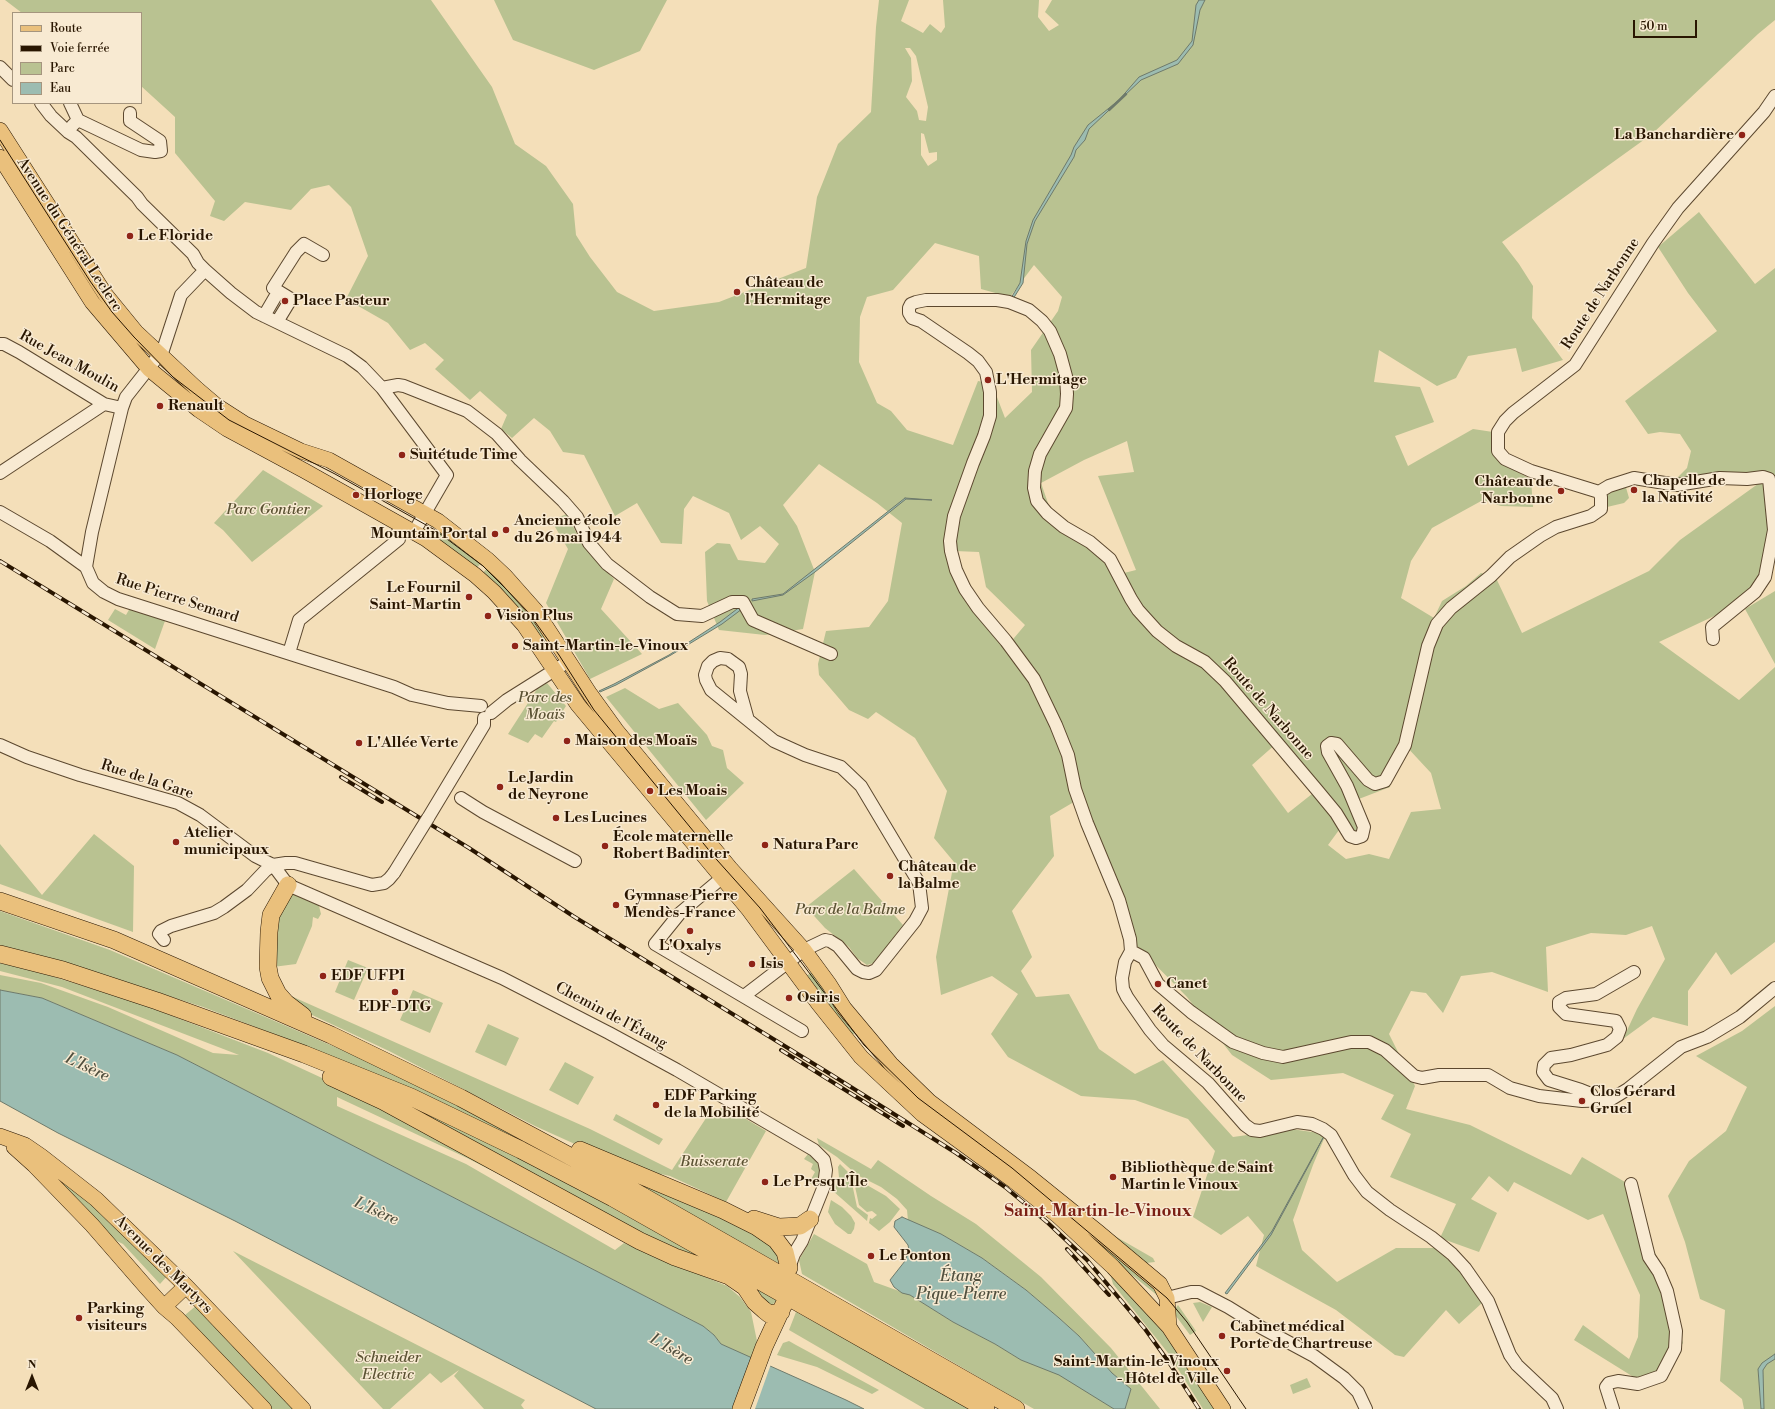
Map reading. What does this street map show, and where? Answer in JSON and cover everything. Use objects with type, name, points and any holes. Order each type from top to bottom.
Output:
[{"type":"highway","points":[[288,885],[274,908],[270,922],[267,956],[270,978],[278,994],[286,1003],[331,1035]]},
{"type":"highway","points":[[0,901],[114,940],[331,1035],[461,1098],[618,1182],[1016,1409]]},
{"type":"highway","points":[[0,954],[63,970],[157,1001],[281,1053],[384,1102],[640,1241],[675,1257],[729,1276],[745,1287],[755,1302],[761,1319],[764,1334],[764,1346]]},
{"type":"highway","points":[[205,1020],[304,1054],[411,1098],[521,1150],[697,1244],[986,1409]]},
{"type":"highway","points":[[396,1066],[463,1094],[543,1134],[723,1210],[757,1227],[776,1240],[785,1252],[789,1268]]},
{"type":"highway","points":[[723,1210],[779,1227],[800,1226],[810,1219]]},
{"type":"highway","points":[[741,1409],[764,1346],[783,1307],[769,1314],[755,1302]]},
{"type":"main road","name":"Avenue du Général Leclerc","points":[[0,130],[105,294],[136,332],[161,352],[217,406],[245,424],[301,451],[329,460],[426,514],[444,525],[488,560],[505,576],[536,611],[590,694],[616,730],[730,868],[804,950],[829,984],[844,1008],[891,1064],[911,1084],[952,1120],[1031,1178],[1160,1284],[1167,1308],[1223,1409]]},
{"type":"main road","name":"Avenue du Général Leclerc","points":[[0,157],[92,302],[149,369],[199,410],[227,429],[414,532],[475,575],[494,592],[524,625],[578,705],[723,878],[848,1041],[876,1072],[922,1114],[1014,1181],[1057,1215],[1122,1277],[1167,1308]]},
{"type":"main road","name":"Avenue des Martyrs","points":[[4,1138],[30,1149],[80,1185],[96,1199],[186,1286],[303,1409]]},
{"type":"main road","name":"Avenue des Martyrs","points":[[4,1138],[34,1165],[92,1225],[164,1307],[177,1318],[264,1409]]},
{"type":"main road","points":[[164,1307],[186,1286]]},
{"type":"street","points":[[0,67],[12,79]]},
{"type":"street","name":"Route de Narbonne","points":[[1557,1409],[1552,1398],[1518,1365],[1510,1355],[1488,1301],[1465,1268],[1452,1254],[1431,1237],[1390,1210],[1367,1192],[1354,1175],[1331,1135],[1312,1124],[1297,1122],[1260,1131],[1252,1130],[1245,1125],[1208,1083],[1163,1045],[1136,1011],[1123,988],[1124,967],[1131,951],[1130,939],[1119,900],[1087,823],[1075,789],[1068,755],[1044,698],[1034,679],[1006,641],[978,608],[965,589],[956,570],[951,552],[950,541],[954,516],[990,416],[989,385],[986,372],[978,361],[932,329],[912,318],[909,313],[909,308],[911,304],[926,300],[1011,302],[1029,310],[1042,321],[1050,331],[1060,354],[1066,376],[1068,394],[1066,408],[1040,454],[1035,471],[1034,488],[1037,501],[1047,513],[1060,524],[1090,542],[1110,559],[1130,599],[1138,610],[1158,631],[1176,646],[1204,662],[1225,681],[1336,813],[1350,836],[1356,838],[1362,836],[1364,828],[1347,786],[1328,752],[1327,746],[1331,743],[1337,744],[1368,780],[1375,784],[1385,781],[1405,745],[1426,652],[1438,624],[1451,608],[1491,576],[1510,558],[1540,536],[1556,527],[1591,516],[1601,510],[1602,497],[1600,492],[1531,471],[1505,459],[1498,451],[1498,432],[1505,421],[1513,413],[1574,365],[1653,243],[1678,208],[1764,112],[1775,96]]},
{"type":"street","points":[[42,104],[51,116],[68,132],[76,137],[137,197],[142,204],[193,254],[198,263],[205,270],[231,293],[264,316],[347,356],[362,367],[382,388],[447,475],[426,514],[414,532]]},
{"type":"street","points":[[70,104],[78,120],[141,150],[155,152],[161,151],[160,141],[130,121],[130,113]]},
{"type":"street","points":[[68,132],[78,120]]},
{"type":"street","points":[[277,322],[291,299],[273,288],[300,247],[304,244],[323,255]]},
{"type":"street","points":[[0,512],[50,542],[86,567],[92,532],[126,397],[161,352],[181,295],[205,270]]},
{"type":"street","points":[[264,316],[278,292]]},
{"type":"street","name":"Rue Jean Moulin","points":[[0,344],[4,344],[19,352],[104,404],[122,408]]},
{"type":"street","points":[[382,388],[398,385],[404,386],[467,411],[497,434],[520,460],[563,502],[576,517],[589,543],[607,564],[650,597],[677,614],[702,616],[732,602],[743,602],[753,620],[831,654]]},
{"type":"street","points":[[0,473],[104,404]]},
{"type":"street","points":[[1600,492],[1609,486],[1634,478],[1677,485],[1720,478],[1746,480],[1763,478],[1769,479],[1774,530],[1765,577],[1755,592],[1712,627],[1713,639]]},
{"type":"street","points":[[289,653],[299,620],[399,539],[398,532]]},
{"type":"street","name":"Rue Pierre Semard","points":[[86,567],[93,583],[104,592],[118,599],[394,686],[412,695],[484,711]]},
{"type":"street","points":[[744,996],[804,950],[824,940],[830,941],[838,946],[857,968],[869,973],[876,970],[915,921],[922,908],[920,883],[862,786],[841,767],[805,755],[774,740],[748,720],[711,690],[705,675],[708,666],[713,661],[720,658],[728,659],[739,667],[741,674],[740,691],[748,720]]},
{"type":"street","points":[[164,940],[159,934],[161,931],[171,926],[214,913],[247,890],[265,871],[274,865],[294,863],[372,885],[384,883],[394,873],[484,725],[484,711],[507,700],[556,671],[569,661]]},
{"type":"street","name":"Rue de la Gare","points":[[0,745],[27,757],[80,775],[178,803],[200,815],[239,846],[274,865]]},
{"type":"street","points":[[461,798],[486,814],[574,861]]},
{"type":"street","points":[[274,865],[288,885]]},
{"type":"street","points":[[723,878],[680,913],[655,944],[802,1031]]},
{"type":"street","name":"Chemin de l'Étang","points":[[288,885],[502,978],[664,1063],[814,1150],[824,1160],[826,1170],[824,1186],[802,1241],[794,1254],[789,1268]]},
{"type":"street","points":[[1131,951],[1144,958],[1158,984],[1191,1012],[1233,1042],[1263,1053],[1283,1056],[1351,1042],[1369,1042],[1385,1050],[1414,1076],[1422,1078],[1439,1075],[1488,1075],[1510,1088],[1539,1096],[1595,1101],[1610,1100],[1628,1089],[1681,1047],[1706,1037],[1740,1017],[1775,988]]},
{"type":"street","points":[[1595,1101],[1591,1094],[1549,1080],[1543,1072],[1544,1065],[1550,1058],[1571,1055],[1606,1045],[1617,1037],[1620,1029],[1616,1021],[1566,1014],[1559,1007],[1559,1002],[1566,998],[1596,994],[1634,972]]},
{"type":"street","points":[[1613,1409],[1606,1388],[1609,1383],[1618,1382],[1638,1384],[1661,1376],[1675,1349],[1676,1330],[1667,1291],[1659,1272],[1649,1257],[1631,1184]]},
{"type":"street","points":[[1167,1308],[1199,1292],[1213,1298],[1262,1328],[1314,1356],[1344,1378],[1358,1392],[1366,1409]]},
{"type":"green space","points":[[5,0],[431,0],[492,87],[515,144],[546,166],[573,204],[576,235],[590,257],[617,292],[654,311],[719,302],[806,268],[817,197],[838,144],[871,112],[879,0],[909,0],[901,21],[923,33],[930,24],[941,33],[945,27],[943,0],[1039,0],[1038,17],[1049,31],[1059,25],[1045,12],[1052,0],[1775,0],[1775,20],[1758,34],[1652,134],[1502,242],[1519,264],[1533,286],[1532,318],[1563,360],[1522,372],[1516,348],[1468,356],[1456,378],[1437,386],[1379,350],[1374,382],[1420,387],[1434,422],[1395,436],[1408,466],[1473,429],[1493,432],[1495,448],[1500,463],[1531,479],[1533,507],[1501,506],[1483,500],[1432,528],[1411,561],[1401,598],[1434,618],[1442,601],[1466,586],[1481,573],[1496,578],[1522,633],[1649,571],[1680,540],[1762,481],[1673,482],[1687,468],[1691,451],[1680,434],[1660,432],[1648,434],[1625,401],[1717,331],[1688,293],[1658,247],[1699,212],[1755,284],[1775,268],[1775,491],[1769,537],[1759,581],[1729,609],[1659,642],[1739,700],[1775,667],[1775,942],[1731,975],[1716,952],[1688,991],[1688,1026],[1653,1017],[1623,1039],[1637,1009],[1665,959],[1652,926],[1626,935],[1591,933],[1546,947],[1548,992],[1492,972],[1461,976],[1443,1013],[1426,993],[1411,991],[1389,1034],[1415,1086],[1406,1109],[1470,1125],[1571,1175],[1582,1157],[1625,1182],[1656,1255],[1683,1343],[1661,1376],[1640,1381],[1574,1340],[1583,1325],[1629,1359],[1638,1337],[1640,1295],[1603,1214],[1588,1220],[1514,1182],[1508,1192],[1489,1176],[1471,1199],[1497,1213],[1479,1252],[1440,1238],[1456,1204],[1390,1177],[1411,1134],[1381,1119],[1394,1095],[1343,1073],[1271,1080],[1232,1055],[1187,997],[1137,946],[1101,844],[1079,799],[1050,816],[1054,856],[1012,911],[1032,957],[1021,971],[1036,997],[1069,994],[1099,1049],[1135,1074],[1163,1060],[1233,1137],[1291,1129],[1326,1134],[1293,1220],[1302,1250],[1337,1282],[1396,1248],[1435,1248],[1455,1260],[1482,1303],[1459,1324],[1446,1310],[1404,1357],[1395,1355],[1336,1310],[1256,1266],[1264,1235],[1248,1216],[1221,1235],[1193,1217],[1215,1151],[1188,1119],[1135,1100],[1081,1096],[1008,1057],[991,1034],[1018,994],[992,976],[941,995],[936,957],[954,862],[934,838],[947,791],[915,738],[876,712],[868,719],[849,710],[819,675],[818,664],[826,631],[869,627],[888,601],[902,523],[877,503],[819,464],[783,505],[797,526],[815,572],[803,629],[765,635],[719,630],[707,601],[705,552],[717,543],[730,544],[738,560],[765,563],[779,544],[760,526],[741,540],[729,513],[693,496],[684,509],[682,544],[661,543],[637,503],[615,516],[584,455],[563,452],[550,431],[534,418],[512,438],[501,429],[507,415],[480,391],[470,400],[435,369],[444,360],[425,343],[410,350],[388,323],[346,299],[368,256],[351,207],[329,185],[311,189],[291,210],[245,202],[224,221],[210,216],[215,201],[175,153],[175,117],[142,87],[142,12],[21,12]],"holes":[[[905,48],[910,48],[916,56],[928,107],[926,121],[919,120],[917,111],[906,97],[912,81],[911,58]],[[921,133],[924,134],[929,153],[937,152],[937,160],[928,166],[921,155]],[[935,243],[979,256],[981,289],[1010,297],[1034,265],[1062,297],[1058,311],[1031,350],[1032,392],[1005,418],[992,384],[978,381],[953,445],[907,430],[891,411],[877,403],[859,362],[860,317],[867,297],[893,290]],[[1127,441],[1134,472],[1098,476],[1136,570],[1124,573],[1118,562],[1050,509],[1041,483],[1084,460]],[[955,551],[979,552],[986,587],[1025,625],[1009,644],[964,591]],[[1277,743],[1317,790],[1288,813],[1252,765]],[[1405,745],[1431,773],[1441,809],[1411,812],[1389,859],[1369,854],[1346,859],[1328,845],[1342,826],[1362,836],[1351,802],[1390,787],[1393,768]]]},
{"type":"green space","points":[[494,0],[667,0],[640,51],[594,70],[513,40]]},
{"type":"green space","name":"Parc Gontier","points":[[263,470],[323,506],[252,562],[223,530],[214,523]]},
{"type":"green space","points":[[1625,484],[1629,498],[1624,503],[1607,507],[1604,491]]},
{"type":"green space","points":[[567,514],[583,546],[614,579],[601,609],[642,654],[590,679],[546,603],[568,549],[551,520]]},
{"type":"green space","points":[[439,526],[484,560],[474,571],[431,538]]},
{"type":"green space","points":[[489,566],[550,638],[542,643],[480,576]]},
{"type":"green space","points":[[1775,591],[1775,664],[1745,609]]},
{"type":"green space","points":[[130,608],[166,618],[155,649],[108,620],[115,609],[126,615]]},
{"type":"green space","name":"Parc des Moaïs","points":[[547,683],[566,706],[556,722],[554,721],[542,738],[535,734],[528,743],[508,734],[537,689]]},
{"type":"green space","points":[[625,688],[659,709],[678,703],[707,735],[712,746],[723,750],[727,768],[744,783],[706,820],[606,697]]},
{"type":"green space","points":[[94,834],[134,866],[133,932],[0,884],[0,844],[42,895]]},
{"type":"green space","name":"Parc de la Balme","points":[[854,869],[903,925],[874,963],[867,965],[857,958],[849,947],[825,928],[806,907]]},
{"type":"green space","points":[[289,894],[295,894],[312,900],[319,906],[321,914],[318,919],[313,917],[312,926],[296,964],[273,967],[275,923]]},
{"type":"green space","points":[[0,911],[110,950],[393,1072],[595,1175],[590,1178],[287,1039],[203,1007],[93,972],[0,948]]},
{"type":"green space","points":[[348,960],[368,968],[354,1000],[335,992]]},
{"type":"green space","points":[[0,963],[29,969],[144,1005],[268,1053],[348,1090],[524,1187],[467,1158],[337,1097],[337,1106],[466,1164],[615,1250],[624,1243],[727,1286],[740,1297],[751,1312],[757,1341],[751,1358],[721,1344],[714,1335],[703,1326],[177,1055],[42,998],[0,990],[0,975],[41,983],[108,1007],[213,1053],[239,1055],[62,987],[0,971]]},
{"type":"green space","points":[[813,971],[856,1032],[848,1038],[805,977]]},
{"type":"green space","points":[[413,990],[443,1003],[430,1033],[400,1020]]},
{"type":"green space","name":"Buisserate","points":[[286,995],[590,1129],[672,1170],[710,1112],[726,1107],[766,1131],[726,1202],[670,1176],[661,1174],[660,1177],[597,1154],[535,1126],[389,1051],[310,1014]]},
{"type":"green space","points":[[1775,1006],[1775,1409],[1744,1409],[1742,1399],[1720,1381],[1725,1310],[1700,1299],[1685,1242],[1668,1196],[1689,1161],[1726,1131],[1747,1087],[1696,1056],[1742,1031]]},
{"type":"green space","points":[[488,1024],[519,1038],[506,1066],[475,1052]]},
{"type":"green space","points":[[565,1062],[594,1077],[578,1105],[549,1090]]},
{"type":"green space","points":[[379,1091],[541,1168],[778,1300],[768,1308],[689,1259]]},
{"type":"green space","points":[[616,1114],[663,1139],[659,1145],[613,1120]]},
{"type":"green space","points":[[817,1138],[871,1169],[878,1160],[976,1224],[1041,1277],[1111,1348],[1160,1409],[1125,1409],[1131,1389],[1112,1373],[1079,1336],[1059,1318],[1026,1290],[982,1258],[941,1234],[908,1221],[907,1210],[897,1199],[881,1187],[857,1175],[837,1157],[819,1145]]},
{"type":"green space","points":[[808,1154],[817,1162],[820,1169],[821,1177],[818,1188],[809,1183],[815,1172],[811,1169],[813,1164],[804,1159]]},
{"type":"green space","points":[[33,1155],[80,1191],[168,1275],[160,1284],[123,1244],[113,1239]]},
{"type":"green space","points":[[840,1164],[850,1174],[857,1207],[868,1215],[867,1221],[833,1191],[839,1177],[838,1167]]},
{"type":"green space","points":[[617,1172],[760,1232],[770,1241],[782,1265],[667,1202]]},
{"type":"green space","points":[[853,1177],[886,1196],[900,1209],[890,1222],[879,1231],[869,1223],[870,1218],[872,1219],[877,1215],[872,1211],[867,1212],[859,1205]]},
{"type":"green space","points":[[831,1200],[842,1207],[851,1216],[855,1223],[851,1234],[848,1234],[835,1224],[828,1212]]},
{"type":"green space","points":[[814,1234],[867,1264],[874,1282],[910,1295],[953,1322],[995,1344],[1021,1360],[1059,1374],[1114,1409],[1034,1409],[1004,1392],[802,1274],[799,1260]]},
{"type":"green space","points":[[1113,1235],[1153,1258],[1155,1262],[1146,1263]]},
{"type":"green space","points":[[1102,1239],[1158,1286],[1158,1296],[1101,1250]]},
{"type":"green space","name":"Schneider Electric","points":[[233,1251],[525,1400],[521,1405],[524,1409],[484,1409],[454,1376],[459,1370],[441,1383],[430,1373],[390,1409],[383,1409]]},
{"type":"green space","points":[[1109,1270],[1144,1305],[1216,1409],[1203,1409],[1168,1353],[1113,1284]]},
{"type":"green space","points":[[1200,1302],[1212,1307],[1203,1322],[1193,1303]]},
{"type":"green space","points":[[197,1305],[298,1409],[271,1409],[185,1315]]},
{"type":"green space","points":[[1178,1305],[1196,1331],[1190,1335],[1173,1312]]},
{"type":"green space","points":[[796,1312],[972,1409],[925,1409],[789,1330]]},
{"type":"green space","points":[[789,1341],[879,1390],[872,1394],[817,1367],[777,1355],[783,1343]]},
{"type":"green space","points":[[1307,1378],[1311,1387],[1293,1394],[1290,1385]]},
{"type":"water","points":[[1199,0],[1205,0],[1200,10],[1193,45],[1178,64],[1141,80],[1089,129],[1085,140],[1076,150],[1074,157],[1035,221],[1027,244],[1023,283],[1013,299],[1011,298],[1020,283],[1026,241],[1033,220],[1071,155],[1074,147],[1088,125],[1119,100],[1139,77],[1177,60],[1192,41],[1196,5]]},
{"type":"water","points":[[905,498],[932,500],[906,499],[815,572],[783,595],[752,601],[752,599],[783,594]]},
{"type":"water","points":[[741,606],[742,609],[722,624],[671,655],[616,685],[600,692],[599,691],[669,655],[720,622]]},
{"type":"water","name":"L'Isère","points":[[0,990],[42,998],[177,1055],[703,1326],[714,1335],[721,1344],[864,1409],[596,1409],[235,1221],[58,1133],[0,1101]]},
{"type":"water","points":[[1323,1138],[1271,1235],[1227,1294],[1225,1293],[1272,1231]]},
{"type":"water","name":"Étang Pique-Pierre","points":[[902,1217],[941,1234],[982,1258],[1026,1290],[1059,1318],[1079,1336],[1112,1373],[1131,1389],[1125,1409],[1114,1409],[1059,1375],[1021,1360],[995,1344],[953,1322],[910,1295],[902,1293],[894,1287],[890,1280],[905,1261],[909,1250],[908,1245],[894,1227],[895,1221]]},
{"type":"water","points":[[1775,1354],[1775,1359],[1767,1364],[1763,1370],[1764,1409],[1761,1409],[1758,1369],[1762,1363]]},
{"type":"pier","points":[[754,1357],[771,1364],[755,1409],[735,1409]]},
{"type":"waterway","points":[[1109,110],[1126,94]]},
{"type":"tram line","points":[[0,140],[90,281],[112,312],[173,377],[229,420],[335,474],[435,530],[483,566],[505,588],[528,612],[559,655],[594,710],[717,860],[760,908],[864,1045],[918,1098],[1012,1168],[1167,1298],[1187,1322],[1246,1409]]},
{"type":"railway","points":[[0,561],[469,848],[573,916],[956,1153],[1005,1187],[1048,1223],[1087,1260],[1145,1329],[1199,1409]]},
{"type":"railway","points":[[341,777],[382,802]]},
{"type":"railway","points":[[781,1050],[903,1126]]},
{"type":"railway","points":[[1067,1249],[1109,1295]]},
{"type":"place","name":"La Banchardière","points":[[1742,135]]},
{"type":"place","name":"Le Floride","points":[[130,236]]},
{"type":"place","name":"Château de l'Hermitage","points":[[737,292]]},
{"type":"place","name":"Place Pasteur","points":[[285,301]]},
{"type":"place","name":"L'Hermitage","points":[[988,380]]},
{"type":"place","name":"Renault","points":[[160,406]]},
{"type":"place","name":"Suitétude Time","points":[[402,455]]},
{"type":"place","name":"Chapelle de la Nativité","points":[[1634,490]]},
{"type":"place","name":"Château de Narbonne","points":[[1561,491]]},
{"type":"place","name":"Horloge","points":[[356,495]]},
{"type":"place","name":"Ancienne école du 26 mai 1944","points":[[506,530]]},
{"type":"place","name":"Mountain Portal","points":[[495,534]]},
{"type":"place","name":"Le Fournil Saint-Martin","points":[[469,597]]},
{"type":"place","name":"Vision Plus","points":[[488,616]]},
{"type":"place","name":"Saint-Martin-le-Vinoux","points":[[515,646]]},
{"type":"place","name":"Maison des Moaïs","points":[[567,741]]},
{"type":"place","name":"L'Allée Verte","points":[[359,743]]},
{"type":"place","name":"Le Jardin de Neyrone","points":[[500,787]]},
{"type":"place","name":"Les Moais","points":[[650,791]]},
{"type":"place","name":"Les Lucines","points":[[556,818]]},
{"type":"place","name":"Atelier municipaux","points":[[176,842]]},
{"type":"place","name":"Natura Parc","points":[[765,845]]},
{"type":"place","name":"École maternelle Robert Badinter","points":[[605,846]]},
{"type":"place","name":"Château de la Balme","points":[[890,876]]},
{"type":"place","name":"Gymnase Pierre Mendès-France","points":[[616,905]]},
{"type":"place","name":"L'Oxalys","points":[[690,931]]},
{"type":"place","name":"Isis","points":[[752,964]]},
{"type":"place","name":"EDF UFPI","points":[[323,976]]},
{"type":"place","name":"Canet","points":[[1158,984]]},
{"type":"place","name":"EDF-DTG","points":[[395,992]]},
{"type":"place","name":"Osiris","points":[[789,998]]},
{"type":"place","name":"Clos Gérard Gruel","points":[[1582,1101]]},
{"type":"place","name":"EDF Parking de la Mobilité","points":[[656,1105]]},
{"type":"place","name":"Bibliothèque de Saint Martin le Vinoux","points":[[1113,1177]]},
{"type":"place","name":"Le Presqu'Île","points":[[765,1182]]},
{"type":"place","name":"Le Ponton","points":[[871,1256]]},
{"type":"place","name":"Parking visiteurs","points":[[79,1318]]},
{"type":"place","name":"Cabinet médical Porte de Chartreuse","points":[[1222,1336]]},
{"type":"place","name":"Saint-Martin-le-Vinoux - Hôtel de Ville","points":[[1227,1371]]},
{"type":"district","name":"Saint-Martin-le-Vinoux","points":[[1098,1212]]}]
